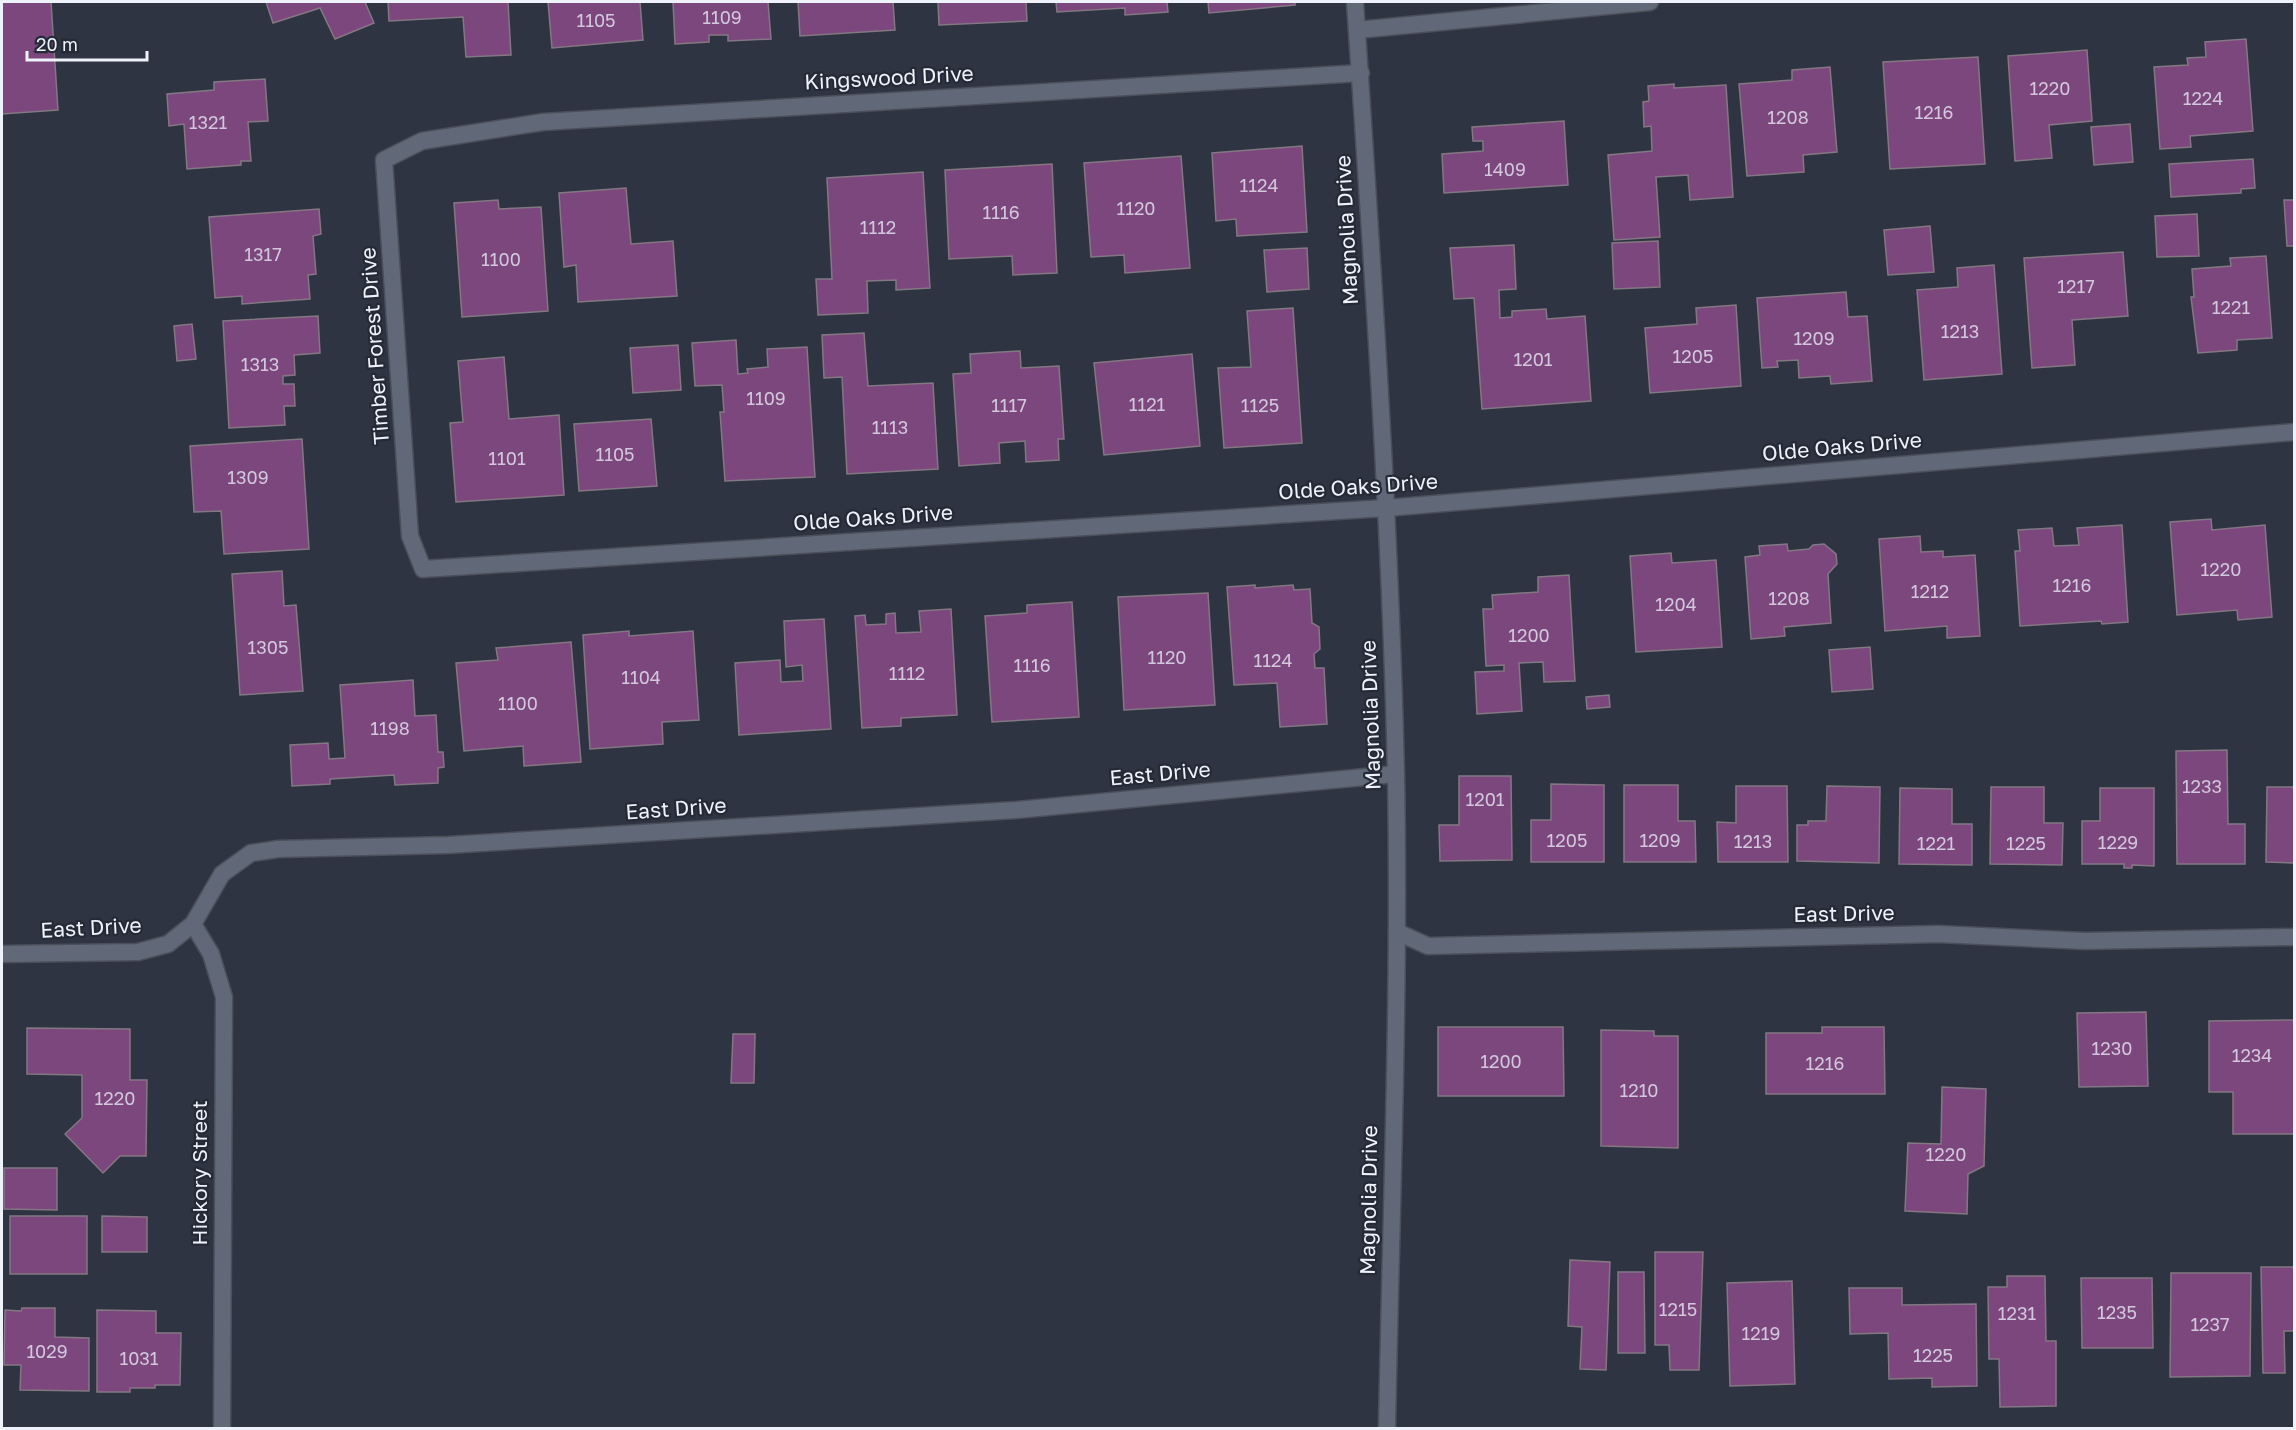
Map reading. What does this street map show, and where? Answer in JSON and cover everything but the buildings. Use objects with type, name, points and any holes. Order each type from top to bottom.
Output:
[{"type":"street","name":"Magnolia Drive","points":[[1355,2],[1386,508],[1395,774],[1397,932],[1387,1428]]},
{"type":"street","points":[[1357,30],[1650,2]]},
{"type":"street","name":"Kingswood Drive","points":[[422,141],[543,122],[1361,73]]},
{"type":"street","name":"Timber Forest Drive","points":[[422,141],[384,160],[410,536],[423,569]]},
{"type":"street","name":"Olde Oaks Drive","points":[[423,569],[1386,508],[2295,432]]},
{"type":"street","name":"East Drive","points":[[2,954],[138,952],[168,944],[193,924],[222,874],[251,853],[278,849],[448,845],[1016,810],[1395,774]]},
{"type":"street","name":"Hickory Street","points":[[193,924],[211,954],[224,997],[222,1428]]},
{"type":"street","name":"East Drive","points":[[1397,932],[1428,946],[1938,934],[2085,941],[2295,937]]}]
